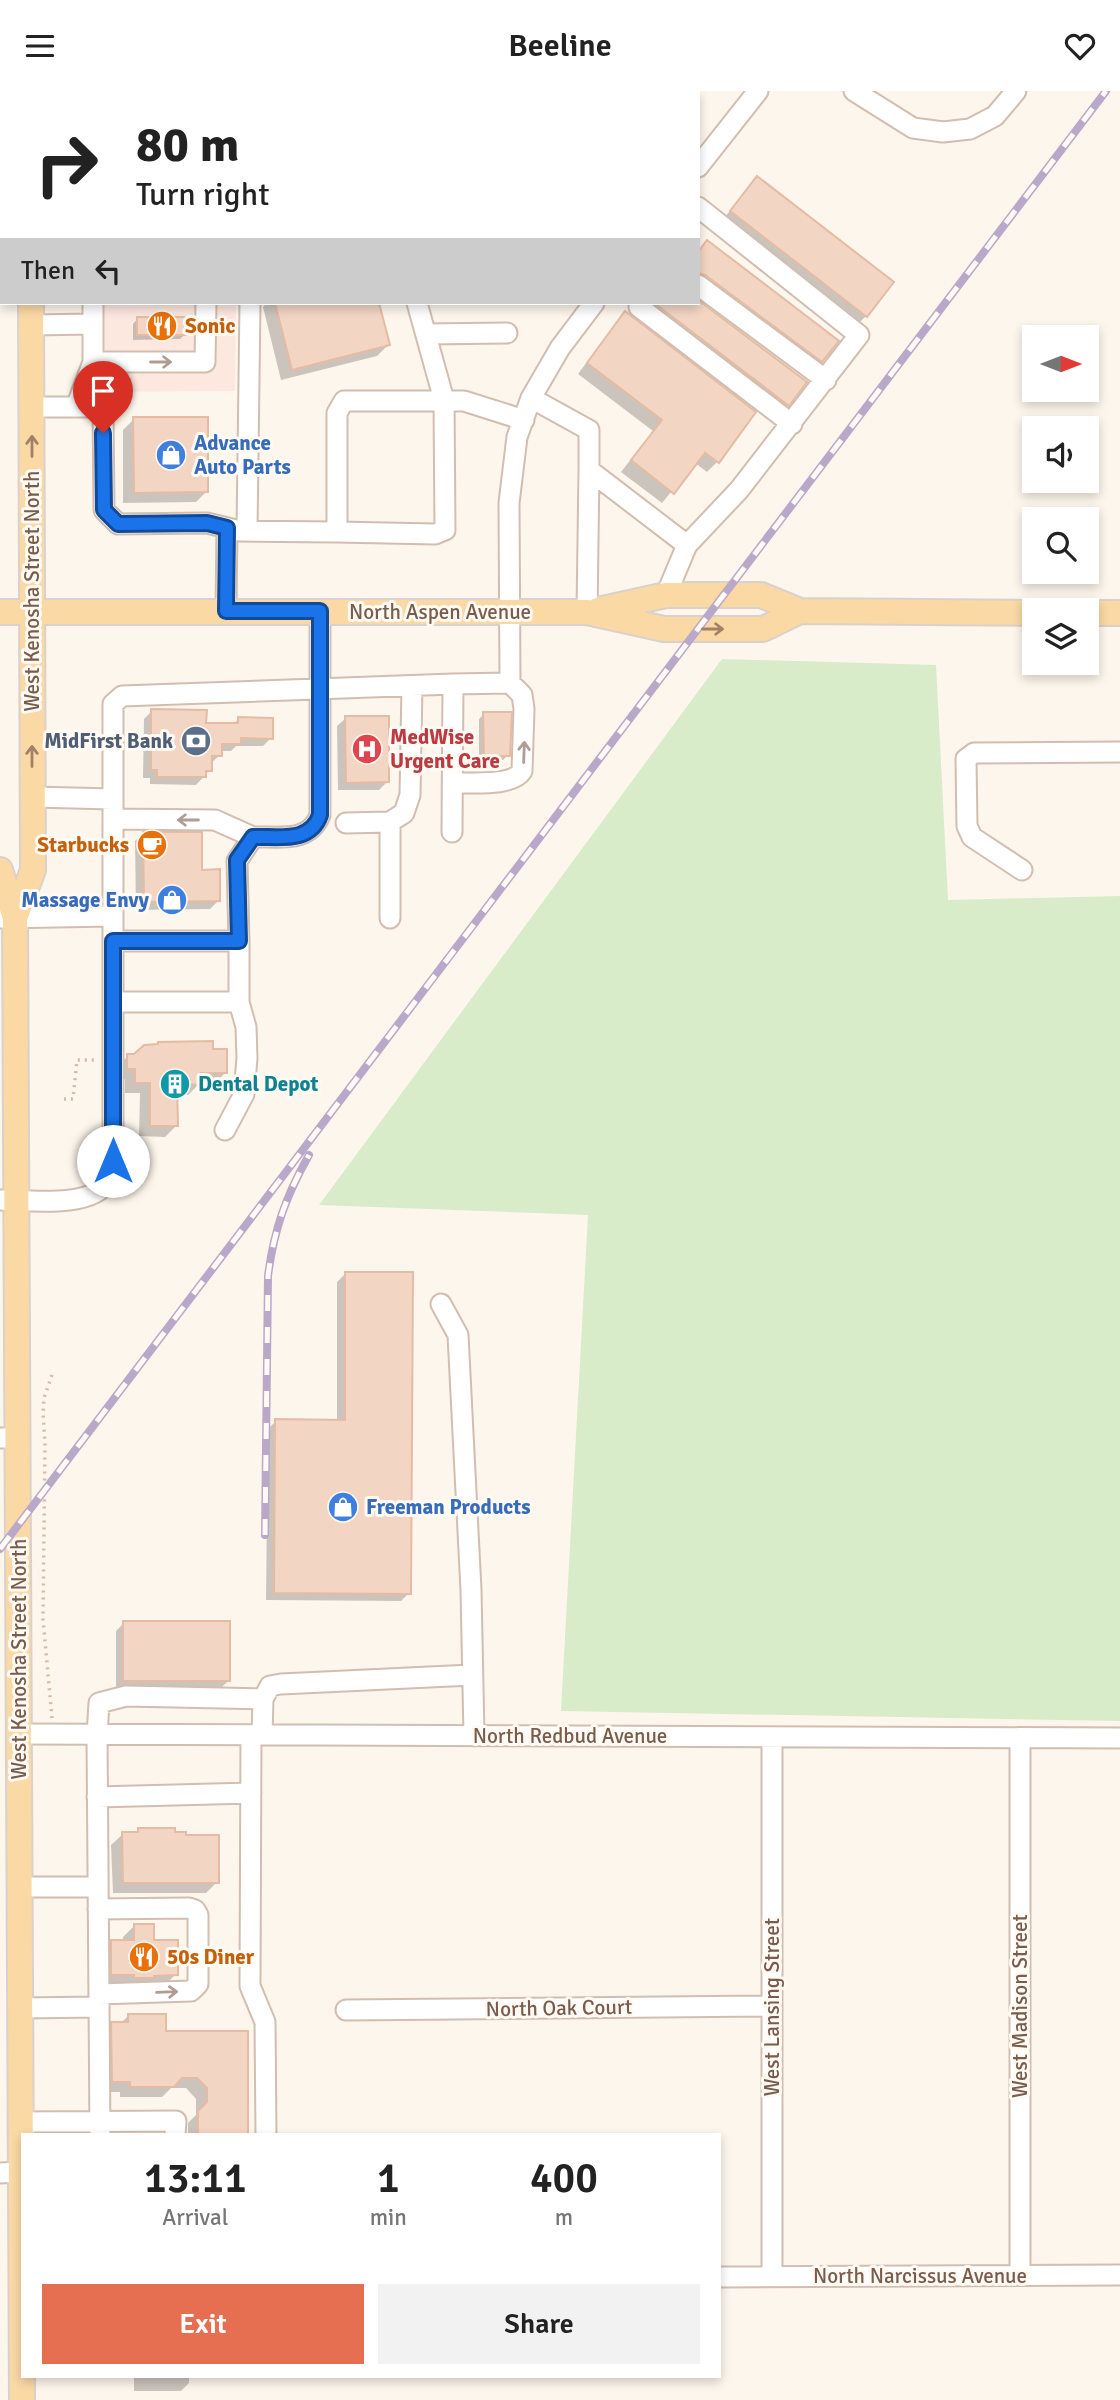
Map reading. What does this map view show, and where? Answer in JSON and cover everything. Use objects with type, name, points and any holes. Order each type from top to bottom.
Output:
[{"type":"main road","name":"West Kenosha Street North","points":[[8,918],[33,870],[31,314]]},
{"type":"main road","name":"North Aspen Avenue","points":[[587,612],[666,595],[761,595],[800,611],[1022,613]]},
{"type":"main road","name":"North Aspen Avenue","points":[[0,612],[587,612],[664,629],[763,629],[800,611]]},
{"type":"main road","points":[[1099,613],[1120,613]]},
{"type":"main road","name":"West Kenosha Street North","points":[[0,870],[8,918],[9,1438],[20,1734],[21,2122],[11,2173],[21,2270]]},
{"type":"main road","name":"West Kenosha Street North","points":[[22,2378],[22,2400]]},
{"type":"street","points":[[700,164],[758,91]]},
{"type":"street","points":[[854,91],[913,128],[943,132],[970,129],[995,116],[1016,91]]},
{"type":"street","points":[[666,595],[687,545],[739,490],[859,335],[702,217]]},
{"type":"street","points":[[700,286],[826,380]]},
{"type":"street","points":[[76,407],[93,362],[93,305]]},
{"type":"street","points":[[93,362],[205,362],[206,305]]},
{"type":"street","points":[[247,531],[250,305]]},
{"type":"street","points":[[32,407],[103,407],[104,510],[118,524],[207,523],[247,531],[435,534],[444,530],[444,400],[418,305]]},
{"type":"street","points":[[453,783],[507,781],[519,777],[522,771],[524,709],[522,695],[510,683],[509,503],[517,437],[531,398],[560,348],[592,305]]},
{"type":"street","points":[[640,305],[639,307],[792,423]]},
{"type":"street","points":[[31,314],[93,324]]},
{"type":"street","points":[[426,334],[507,333]]},
{"type":"street","points":[[531,398],[589,430],[587,612]]},
{"type":"street","points":[[337,532],[337,413],[344,401],[464,401],[523,419]]},
{"type":"street","points":[[589,470],[687,545]]},
{"type":"street","points":[[226,611],[227,528]]},
{"type":"street","points":[[113,819],[215,820],[253,837],[299,836],[316,825],[320,815],[320,611]]},
{"type":"street","points":[[8,1200],[76,1200],[94,1194],[106,1183],[113,1161],[113,704],[122,696],[510,683]]},
{"type":"street","points":[[452,832],[453,684]]},
{"type":"street","points":[[346,823],[390,822],[404,813],[410,795],[412,686]]},
{"type":"street","points":[[1022,870],[972,837],[967,826],[966,759],[974,753],[1120,752]]},
{"type":"street","points":[[33,797],[113,799]]},
{"type":"street","points":[[390,822],[390,918]]},
{"type":"street","points":[[225,1130],[244,1094],[247,1058],[246,1027],[239,1002],[237,860],[227,825]]},
{"type":"street","points":[[237,860],[253,837]]},
{"type":"street","points":[[8,918],[113,916]]},
{"type":"street","points":[[113,941],[239,941]]},
{"type":"street","points":[[113,1002],[239,1002]]},
{"type":"street","points":[[442,1304],[458,1335],[471,1590],[474,1736]]},
{"type":"street","points":[[266,2133],[265,2022],[250,1986],[251,1793],[256,1735],[263,1699],[270,1686],[281,1684],[472,1675]]},
{"type":"street","points":[[100,2128],[97,1797],[99,1703],[126,1696],[263,1699]]},
{"type":"street","name":"North Redbud Avenue","points":[[20,1734],[1120,1738]]},
{"type":"street","name":"West Lansing Street","points":[[772,1737],[772,2276]]},
{"type":"street","name":"West Madison Street","points":[[1020,1738],[1020,2274]]},
{"type":"street","points":[[97,1797],[251,1793]]},
{"type":"street","points":[[20,1887],[98,1887]]},
{"type":"street","points":[[21,2008],[191,1991],[198,1984],[198,1915],[195,1910],[98,1909]]},
{"type":"street","name":"North Oak Court","points":[[346,2010],[772,2006]]},
{"type":"street","points":[[21,2122],[100,2128],[176,2121],[176,2133]]},
{"type":"street","name":"North Narcissus Avenue","points":[[721,2277],[1120,2275]]},
{"type":"path","points":[[69,743],[85,743]]},
{"type":"path","points":[[122,744],[149,744]]},
{"type":"path","points":[[64,1100],[73,1100],[77,1060],[113,1059]]},
{"type":"path","points":[[50,1735],[53,1711],[43,1619],[43,1413],[44,1398],[52,1375]]},
{"type":"shaded area","points":[[104,305],[236,305],[235,391],[105,392]]},
{"type":"green space","points":[[722,659],[936,665],[948,900],[1120,896],[1120,1721],[561,1711],[588,1215],[319,1205]]},
{"type":"building","points":[[757,176],[894,282],[867,317],[730,211]]},
{"type":"building","points":[[707,240],[839,341],[822,362],[700,274],[700,249]]},
{"type":"building","points":[[700,302],[807,382],[789,406],[657,305],[700,305]]},
{"type":"building","points":[[276,305],[380,305],[390,345],[292,370]]},
{"type":"building","points":[[625,311],[756,412],[719,463],[705,453],[674,494],[631,460],[662,420],[587,363]]},
{"type":"building","name":"Sonic","points":[[137,317],[186,317],[186,335],[137,335]]},
{"type":"building","name":"Advance Auto Parts","points":[[133,417],[208,417],[208,492],[134,493]]},
{"type":"building","name":"MidFirst Bank","points":[[151,709],[207,710],[206,723],[238,723],[238,717],[273,718],[273,739],[241,738],[241,744],[222,744],[222,756],[212,756],[212,771],[206,771],[206,777],[157,777],[157,770],[151,770]]},
{"type":"building","points":[[483,712],[512,712],[510,756],[484,756]]},
{"type":"building","name":"MedWise Urgent Care","points":[[345,716],[389,716],[389,782],[346,783]]},
{"type":"building","points":[[143,832],[202,832],[202,870],[220,869],[220,901],[144,902]]},
{"type":"building","name":"Dental Depot","points":[[213,1041],[213,1049],[227,1049],[227,1073],[201,1073],[201,1085],[177,1084],[178,1126],[150,1126],[150,1083],[135,1083],[135,1069],[127,1069],[127,1054],[134,1054],[144,1045],[158,1042]]},
{"type":"building","name":"Freeman Products","points":[[345,1272],[413,1272],[411,1594],[274,1593],[275,1419],[345,1420]]},
{"type":"building","points":[[123,1621],[230,1621],[230,1681],[123,1681]]},
{"type":"building","points":[[138,1828],[175,1828],[175,1832],[186,1832],[186,1835],[219,1835],[219,1883],[123,1883],[122,1832],[138,1832]]},
{"type":"building","name":"50s Diner","points":[[134,1924],[154,1924],[154,1940],[178,1940],[178,1975],[134,1978],[134,1975],[111,1975],[111,1940],[134,1940]]},
{"type":"building","points":[[128,2014],[166,2014],[166,2031],[248,2031],[248,2133],[198,2133],[198,2111],[207,2102],[207,2088],[197,2078],[182,2078],[174,2087],[130,2087],[130,2082],[112,2082],[111,2022],[128,2022]]},
{"type":"railway","points":[[0,1549],[1106,91]]},
{"type":"railway","points":[[265,1535],[268,1276],[282,1213],[309,1155]]},
{"type":"place","name":"Sonic","points":[[162,326]]},
{"type":"place","name":"Advance Auto Parts","points":[[171,455]]},
{"type":"place","name":"MidFirst Bank","points":[[196,741]]},
{"type":"place","name":"MedWise Urgent Care","points":[[367,749]]},
{"type":"place","name":"Starbucks","points":[[152,845]]},
{"type":"place","name":"Massage Envy","points":[[172,900]]},
{"type":"place","name":"Dental Depot","points":[[175,1084]]},
{"type":"place","name":"Freeman Products","points":[[343,1507]]},
{"type":"place","name":"50s Diner","points":[[144,1957]]},
{"type":"route","points":[[103,433],[104,510],[118,524],[207,523],[227,528],[226,611],[320,611],[320,815],[316,825],[299,836],[253,837],[237,860],[239,941],[113,941],[113,1161]]}]
